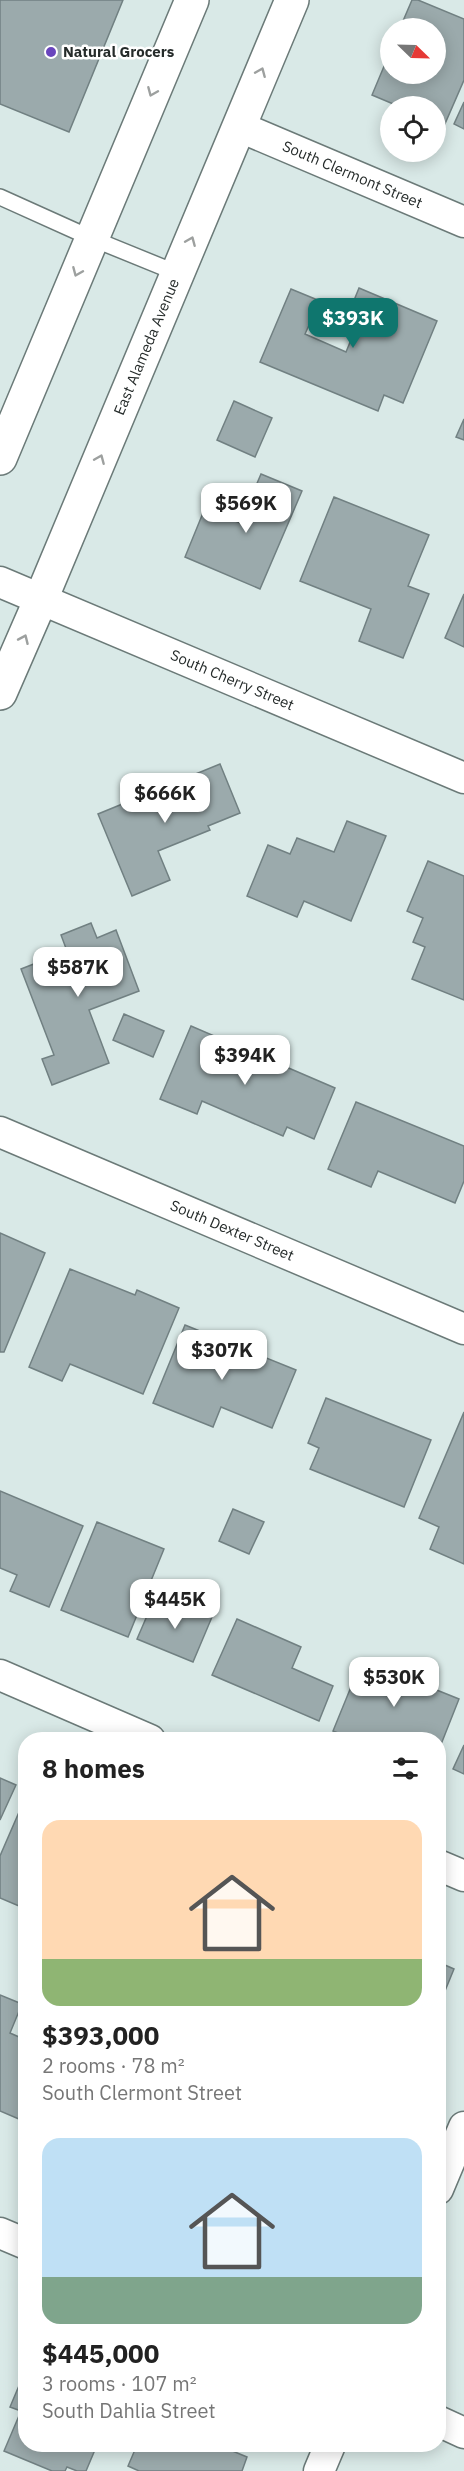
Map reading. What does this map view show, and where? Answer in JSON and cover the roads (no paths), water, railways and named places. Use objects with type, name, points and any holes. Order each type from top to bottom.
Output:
[{"type":"main road","points":[[0,458],[192,0]]},
{"type":"main road","name":"East Alameda Avenue","points":[[0,693],[292,0]]},
{"type":"street","name":"South Clermont Street","points":[[240,127],[464,222]]},
{"type":"street","name":"South Cherry Street","points":[[0,582],[464,778]]},
{"type":"street","name":"South Dexter Street","points":[[0,1132],[464,1329]]},
{"type":"street","points":[[0,1675],[132,1732]]},
{"type":"street","points":[[446,1868],[464,1876]]},
{"type":"street","points":[[446,2170],[464,2127]]},
{"type":"street","points":[[0,2233],[18,2241]]},
{"type":"street","points":[[446,2425],[464,2433]]},
{"type":"street","points":[[319,2471],[327,2452]]},
{"type":"lane","points":[[0,197],[177,273]]},
{"type":"place","name":"Natural Grocers","points":[[51,52]]}]
